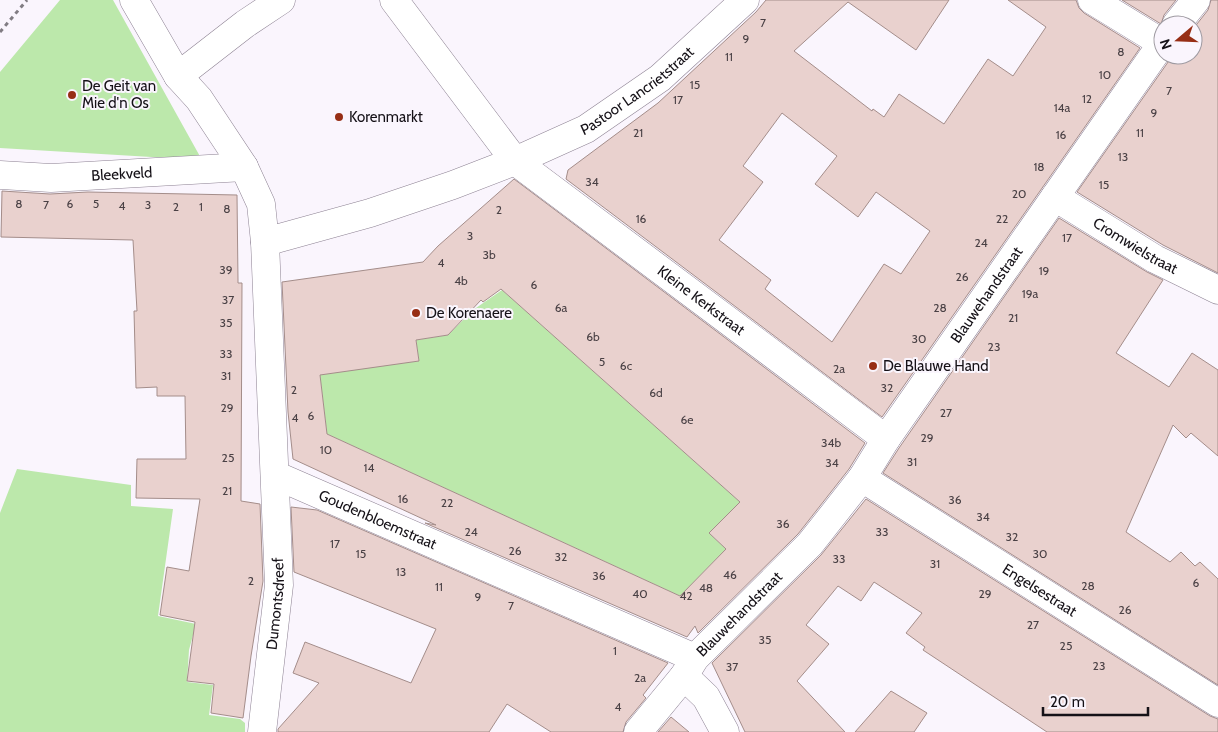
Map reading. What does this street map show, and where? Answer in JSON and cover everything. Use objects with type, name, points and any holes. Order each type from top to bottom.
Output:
[{"type":"street","points":[[134,0],[178,76],[199,99],[244,168],[260,204],[265,242],[275,475]]},
{"type":"street","points":[[178,76],[245,24],[281,0]]},
{"type":"street","points":[[265,242],[370,213],[516,161],[394,0]]},
{"type":"street","name":"Pastoor Lancrietstraat","points":[[516,161],[586,130],[652,84],[745,0]]},
{"type":"street","points":[[1092,0],[1153,30]]},
{"type":"street","name":"Blauwehandstraat","points":[[1184,15],[1196,0]]},
{"type":"street","name":"Blauwehandstraat","points":[[638,732],[690,667],[810,544],[862,478],[886,439],[1153,57]]},
{"type":"street","name":"Kleine Kerkstraat","points":[[516,161],[886,439]]},
{"type":"street","name":"Bleekveld","points":[[0,175],[51,178],[244,168]]},
{"type":"street","name":"Cromwielstraat","points":[[1055,197],[1155,259],[1218,290]]},
{"type":"street","name":"Goudenbloemstraat","points":[[275,475],[690,667]]},
{"type":"street","name":"Dumontsdreef","points":[[262,732],[280,585],[275,475]]},
{"type":"street","name":"Engelsestraat","points":[[862,478],[1218,703]]},
{"type":"street","points":[[690,667],[725,732]]},
{"type":"path","points":[[0,32],[27,0]]},
{"type":"green space","points":[[60,0],[113,0],[202,160],[0,148],[0,72]]},
{"type":"green space","points":[[502,290],[740,502],[709,533],[726,549],[680,596],[327,434],[319,368],[419,361],[416,340],[448,335],[473,310]]},
{"type":"green space","points":[[17,469],[131,485],[131,506],[173,509],[158,616],[196,624],[189,650],[187,682],[213,685],[209,715],[240,719],[245,723],[245,732],[0,732],[0,513]]},
{"type":"building","points":[[766,0],[949,0],[916,50],[848,2],[794,51],[872,111],[873,109],[884,117],[899,94],[944,124],[988,59],[1013,76],[1046,27],[1008,0],[1076,0],[1079,8],[1084,13],[1140,48],[882,417],[566,179],[568,170],[658,103],[756,12]],"holes":[[[782,113],[837,156],[815,184],[858,217],[876,192],[930,231],[901,274],[884,264],[832,342],[765,289],[771,280],[719,240],[763,182],[743,166]]]},
{"type":"building","points":[[1122,0],[1176,0],[1164,15],[1153,15],[1153,19]]},
{"type":"building","points":[[1211,0],[1218,0],[1218,273],[1163,245],[1077,192],[1166,65],[1203,65],[1203,16],[1208,10]]},
{"type":"building","points":[[514,179],[865,443],[849,469],[798,534],[698,633],[695,626],[687,637],[425,523],[436,525],[293,459],[288,412],[282,282],[423,262],[438,246]],"holes":[[[501,289],[740,502],[709,533],[726,549],[680,596],[327,434],[320,375],[419,361],[416,340],[448,335],[481,300],[483,302]]]},
{"type":"building","points":[[2,191],[50,194],[88,192],[237,195],[238,283],[242,283],[241,501],[260,504],[263,581],[243,718],[211,713],[214,684],[187,681],[195,622],[160,615],[167,567],[189,571],[200,499],[136,498],[137,459],[186,459],[185,396],[157,396],[157,387],[136,388],[134,311],[137,311],[133,240],[1,237]]},
{"type":"building","points":[[1059,218],[1163,280],[1116,353],[1169,387],[1192,353],[1218,370],[1218,456],[1191,433],[1186,438],[1173,425],[1126,532],[1170,562],[1181,552],[1195,566],[1200,562],[1218,579],[1218,685],[883,473]]},
{"type":"building","points":[[866,499],[1210,716],[1218,719],[1218,732],[1047,732],[923,650],[925,647],[906,633],[922,613],[874,582],[861,601],[838,586],[806,625],[829,644],[797,681],[845,732],[745,732],[712,663],[821,555]]},
{"type":"building","points":[[291,507],[317,510],[668,663],[643,695],[646,698],[626,722],[623,732],[551,732],[507,704],[489,732],[278,732],[278,729],[319,683],[293,673],[305,642],[411,683],[436,629],[294,572]]},
{"type":"building","points":[[891,691],[927,713],[914,732],[855,732]]},
{"type":"building","points":[[671,717],[689,732],[658,732]]},
{"type":"place","name":"De Geit van Mie d'n Os","points":[[72,95]]},
{"type":"place","name":"Korenmarkt","points":[[339,117]]},
{"type":"place","name":"De Korenaere","points":[[416,313]]},
{"type":"place","name":"De Blauwe Hand","points":[[873,366]]}]
